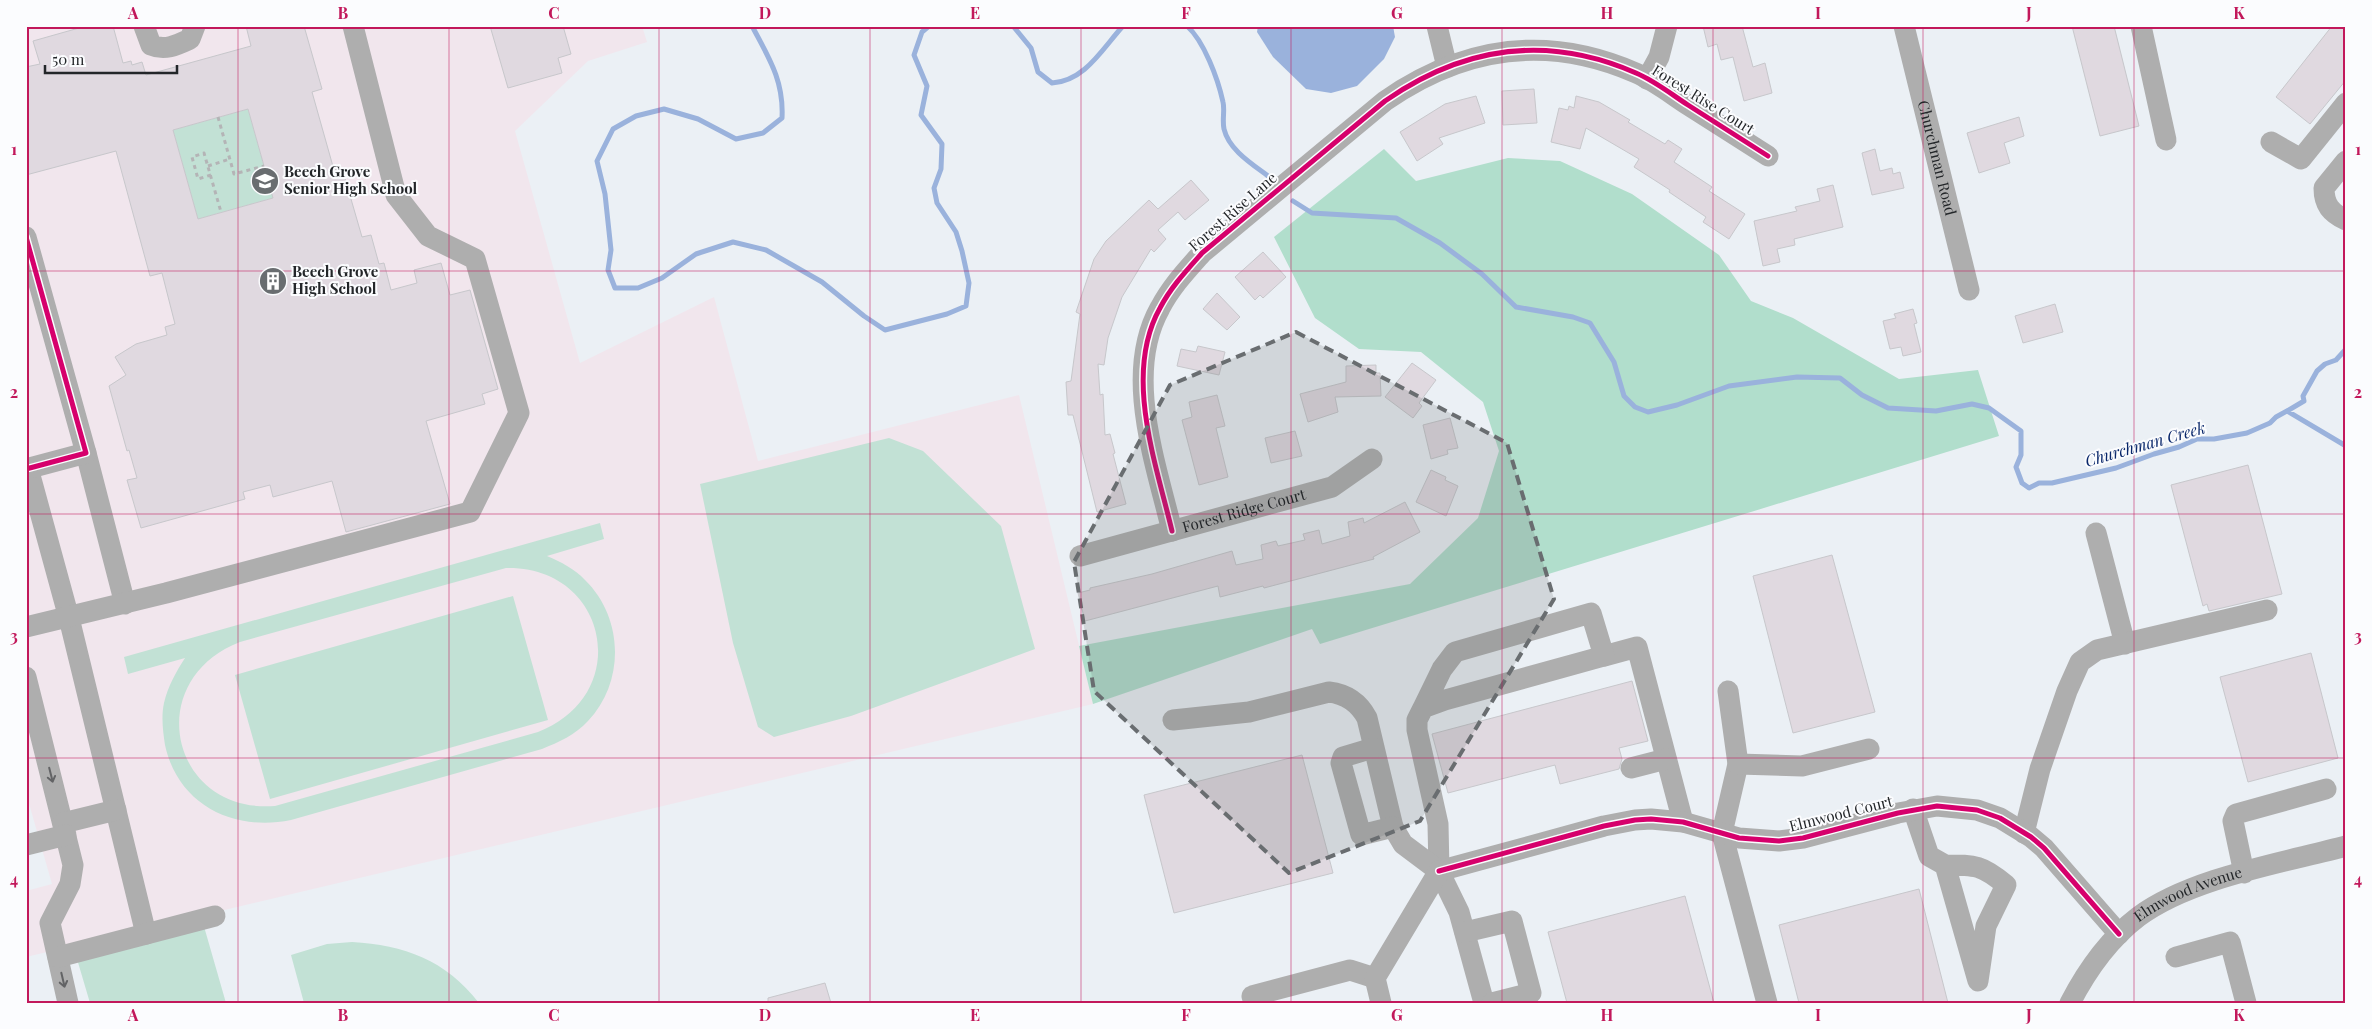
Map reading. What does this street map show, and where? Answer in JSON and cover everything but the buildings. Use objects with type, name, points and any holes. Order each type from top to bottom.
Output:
[{"type":"street","points":[[144,26],[151,45],[159,48],[168,48],[190,39],[194,26]]},
{"type":"street","points":[[26,627],[125,604],[470,512],[519,413],[474,259],[428,236],[396,195],[353,26]]},
{"type":"street","points":[[1437,26],[1447,67]]},
{"type":"street","points":[[1647,79],[1659,57],[1667,26]]},
{"type":"street","name":"Churchman Road","points":[[1904,26],[1969,290]]},
{"type":"street","points":[[2141,26],[2166,140]]},
{"type":"street","name":"Forest Rise Court","points":[[1447,67],[1487,55],[1535,50],[1557,51],[1603,61],[1647,79],[1768,156]]},
{"type":"street","name":"Forest Rise Lane","points":[[1172,532],[1147,422],[1143,391],[1143,360],[1159,310],[1178,279],[1202,254],[1385,101],[1413,82],[1447,67]]},
{"type":"street","points":[[2270,142],[2301,159],[2346,103]]},
{"type":"street","points":[[2346,161],[2324,188],[2326,205],[2337,216],[2346,220]]},
{"type":"street","points":[[26,238],[29,262],[86,453],[125,604]]},
{"type":"street","points":[[86,453],[27,469],[69,618],[146,934]]},
{"type":"street","name":"Forest Ridge Court","points":[[1080,556],[1332,487],[1372,459]]},
{"type":"street","points":[[2096,533],[2125,644]]},
{"type":"street","points":[[2024,832],[2040,769],[2080,662],[2097,650],[2267,610]]},
{"type":"street","points":[[1484,1003],[1459,912],[1439,871],[1438,824],[1417,730],[1418,720],[1442,669],[1455,652],[1591,613],[1604,656]]},
{"type":"street","points":[[1423,708],[1637,647],[1684,822]]},
{"type":"street","points":[[26,677],[34,738],[65,829],[73,865],[70,884],[50,923],[68,1003]]},
{"type":"street","points":[[1728,691],[1738,764],[1722,833],[1767,1003]]},
{"type":"street","points":[[1173,720],[1249,712],[1329,692],[1340,693],[1359,705],[1367,718],[1393,827],[1403,844],[1439,871]]},
{"type":"street","points":[[1373,748],[1343,757],[1341,763],[1361,836],[1393,827]]},
{"type":"street","points":[[1738,764],[1802,766],[1869,749]]},
{"type":"street","points":[[1631,768],[1666,759]]},
{"type":"street","points":[[2244,873],[2233,821],[2236,814],[2326,788]]},
{"type":"street","name":"Elmwood Court","points":[[1439,871],[1619,822],[1651,818],[1684,822],[1739,838],[1787,840],[1803,838],[1914,809],[1953,806],[1977,810],[2000,818],[2024,832],[2044,848],[2119,934]]},
{"type":"street","points":[[1914,809],[1929,856],[1945,865],[1966,865],[1987,869],[2006,885],[1986,926],[1978,981],[1945,865]]},
{"type":"street","points":[[26,845],[116,810]]},
{"type":"street","name":"Elmwood Avenue","points":[[2070,1003],[2093,963],[2119,934],[2138,917],[2166,900],[2202,884],[2346,846]]},
{"type":"street","points":[[1381,1003],[1375,978],[1439,871]]},
{"type":"street","points":[[58,956],[214,916]]},
{"type":"street","points":[[1465,932],[1512,921],[1531,993],[1492,1003]]},
{"type":"street","points":[[2176,957],[2230,942],[2246,1003]]},
{"type":"street","points":[[1254,1003],[1252,996],[1350,970],[1375,978]]},
{"type":"path","points":[[218,118],[234,174],[264,166]]},
{"type":"path","points":[[211,176],[198,179],[192,157],[204,153],[222,212]]},
{"type":"path","points":[[208,166],[230,160]]},
{"type":"highlighted area","points":[[1296,332],[1507,443],[1554,599],[1420,821],[1289,873],[1094,691],[1074,562],[1170,385]]},
{"type":"shaded area","points":[[26,26],[642,26],[647,42],[588,61],[515,131],[580,363],[714,297],[758,461],[1019,395],[1093,704],[26,957],[26,891],[52,884],[26,793]]},
{"type":"green space","points":[[248,109],[273,198],[198,219],[173,130]]},
{"type":"green space","points":[[1384,149],[1416,181],[1508,158],[1560,161],[1632,194],[1719,255],[1751,301],[1793,318],[1899,379],[1978,370],[1999,436],[1320,644],[1312,629],[1093,704],[1079,646],[1410,584],[1478,518],[1499,451],[1483,402],[1421,352],[1359,349],[1315,318],[1274,237]]},
{"type":"green space","points":[[889,438],[923,451],[1001,526],[1035,649],[851,716],[774,737],[758,727],[733,643],[700,484]]},
{"type":"green space","points":[[600,523],[604,539],[547,556],[568,566],[585,580],[598,595],[613,631],[614,669],[609,688],[600,705],[583,726],[566,738],[542,749],[291,820],[270,823],[249,822],[212,810],[196,798],[182,784],[172,766],[165,745],[163,729],[164,703],[173,679],[185,658],[128,674],[124,657]],"holes":[[[506,568],[541,573],[568,588],[587,609],[597,635],[597,663],[588,690],[568,714],[538,732],[275,806],[239,803],[211,789],[192,768],[181,741],[180,713],[189,685],[209,660],[240,642]]]},
{"type":"green space","points":[[513,596],[548,720],[270,799],[235,675]]},
{"type":"green space","points":[[203,923],[226,1003],[90,1003],[77,959]]},
{"type":"green space","points":[[352,942],[389,947],[423,958],[453,976],[479,1003],[304,1003],[291,955],[327,944]]},
{"type":"water","points":[[1258,26],[1393,26],[1395,37],[1384,59],[1357,86],[1331,93],[1306,89],[1273,57],[1257,32]]},
{"type":"waterway","name":"Churchman Creek","points":[[752,26],[774,70],[781,93],[782,118],[763,133],[736,139],[698,119],[664,109],[636,116],[613,129],[597,161],[605,194],[611,250],[608,270],[615,288],[638,288],[662,278],[696,254],[733,242],[766,250],[822,282],[864,316],[885,330],[947,314],[966,306],[969,283],[962,251],[956,232],[937,203],[934,188],[941,169],[942,144],[921,115],[927,86],[914,55],[922,32],[929,26]]},
{"type":"waterway","name":"Churchman Creek","points":[[1013,26],[1031,48],[1038,72],[1052,83],[1064,81],[1083,70],[1100,54],[1123,26]]},
{"type":"waterway","name":"Churchman Creek","points":[[1187,26],[1205,51],[1218,83],[1224,108],[1223,126],[1227,137],[1242,156],[1268,176]]},
{"type":"waterway","name":"Churchman Creek","points":[[1293,201],[1312,213],[1396,218],[1440,243],[1482,274],[1516,307],[1573,317],[1590,323],[1614,362],[1624,396],[1635,407],[1648,412],[1677,405],[1729,386],[1797,377],[1840,378],[1862,395],[1888,408],[1936,411],[1972,404],[1989,408],[2021,431],[2021,455],[2016,467],[2022,483],[2029,488],[2039,483],[2052,483],[2116,468],[2197,439],[2214,439],[2247,433],[2270,423],[2287,411],[2346,446]]},
{"type":"waterway","points":[[2287,411],[2304,401],[2303,396],[2317,371],[2325,364],[2336,360],[2346,349]]},
{"type":"cycle path","points":[[1172,531],[1151,448],[1143,390],[1144,361],[1149,334],[1164,300],[1202,253],[1385,101],[1415,82],[1445,68],[1476,58],[1507,52],[1538,50],[1570,53],[1603,61],[1643,76],[1768,156]]},
{"type":"cycle path","points":[[26,237],[86,453],[26,469]]},
{"type":"cycle path","points":[[1439,871],[1604,826],[1635,820],[1651,819],[1683,822],[1739,838],[1779,841],[1803,838],[1898,813],[1937,806],[1977,810],[2000,818],[2031,837],[2044,848],[2119,934]]},
{"type":"place","name":"Beech Grove Senior High School","points":[[265,181]]},
{"type":"place","name":"Beech Grove High School","points":[[273,281]]}]
